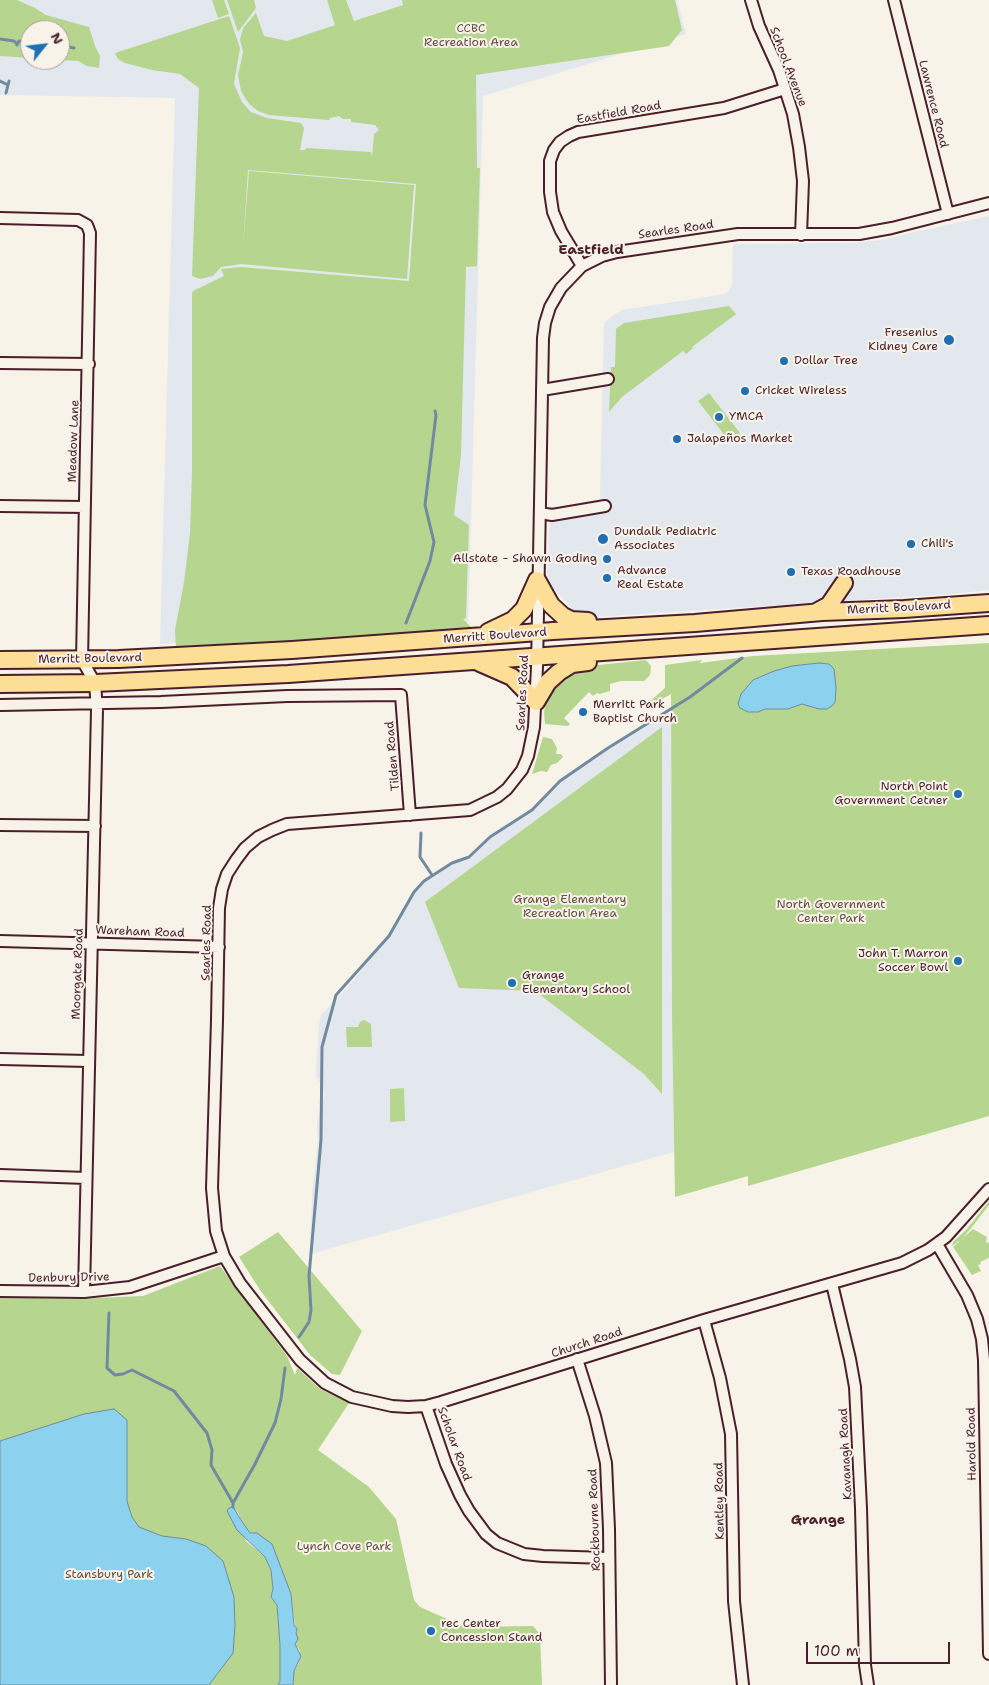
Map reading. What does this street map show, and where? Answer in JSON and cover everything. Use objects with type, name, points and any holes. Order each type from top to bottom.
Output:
[{"type":"main road","points":[[538,580],[551,605],[571,620],[606,621],[660,617],[694,624]]},
{"type":"main road","points":[[476,637],[513,620],[524,609],[538,580]]},
{"type":"main road","points":[[816,612],[829,605],[844,584]]},
{"type":"main road","name":"Merritt Boulevard","points":[[0,660],[82,660],[282,650],[537,632],[694,624],[816,612],[904,609],[989,603]]},
{"type":"main road","name":"Merritt Boulevard","points":[[0,684],[94,683],[288,674],[989,625]]},
{"type":"main road","points":[[476,661],[512,677],[536,702],[548,682],[572,664],[618,660],[632,650]]},
{"type":"street","name":"School Avenue","points":[[751,0],[793,114],[802,164],[801,235]]},
{"type":"street","name":"Lawrence Road","points":[[894,0],[948,214]]},
{"type":"street","name":"Eastfield Road","points":[[582,266],[560,231],[553,212],[550,192],[550,161],[554,150],[560,142],[578,132],[724,108],[785,89]]},
{"type":"street","name":"Searles Road","points":[[224,1256],[216,1231],[212,1188],[219,908],[227,874],[245,848],[258,837],[287,824],[470,810],[497,797],[506,789],[522,770],[528,756],[534,727],[536,702],[543,338],[550,308],[560,288],[582,266],[602,256],[617,252],[718,236],[760,233],[801,235],[859,234],[892,228],[989,203]]},
{"type":"street","name":"Meadow Lane","points":[[0,218],[72,219],[78,220],[89,228],[91,240],[82,660]]},
{"type":"street","points":[[0,363],[88,364]]},
{"type":"street","points":[[542,390],[608,379]]},
{"type":"street","points":[[0,506],[85,508]]},
{"type":"street","points":[[540,513],[552,515],[605,506]]},
{"type":"street","name":"Moorgate Road","points":[[82,660],[94,683],[97,703],[84,1292]]},
{"type":"street","name":"Tilden Road","points":[[97,703],[287,696],[401,695],[410,815]]},
{"type":"street","points":[[0,705],[97,703]]},
{"type":"street","points":[[0,824],[95,826]]},
{"type":"street","name":"Wareham Road","points":[[0,941],[219,947]]},
{"type":"street","points":[[0,1059],[88,1061]]},
{"type":"street","points":[[0,1175],[86,1178]]},
{"type":"street","name":"Church Road","points":[[224,1256],[240,1283],[288,1346],[325,1383],[352,1398],[392,1406],[426,1406],[704,1320],[902,1263],[937,1244],[955,1229],[989,1189]]},
{"type":"street","name":"Harold Road","points":[[937,1244],[967,1295],[977,1319],[982,1339],[984,1360],[989,1654]]},
{"type":"street","name":"Denbury Drive","points":[[0,1291],[84,1292],[130,1287],[224,1256]]},
{"type":"street","name":"Kavanagh Road","points":[[832,1284],[855,1387],[861,1508],[865,1665],[868,1685]]},
{"type":"street","name":"Kentley Road","points":[[704,1320],[720,1378],[731,1434],[734,1601],[743,1685]]},
{"type":"street","name":"Rockbourne Road","points":[[577,1359],[595,1416],[606,1463],[612,1685]]},
{"type":"street","name":"Scholar Road","points":[[426,1406],[446,1464],[460,1496],[486,1534],[497,1543],[524,1554],[608,1558]]},
{"type":"shaded area","points":[[0,0],[677,0],[686,34],[483,96],[468,623],[400,627],[358,633],[160,644],[175,98],[0,95]]},
{"type":"shaded area","points":[[989,216],[989,590],[580,618],[547,581],[550,508],[600,501],[604,322],[622,310],[726,294],[732,286],[733,244],[850,243],[882,240]]},
{"type":"shaded area","name":"Grange Elementary School","points":[[671,708],[674,1152],[310,1254],[312,1195],[318,1140],[317,1122],[324,1096],[323,1087],[316,1076],[321,1015],[354,980],[381,944],[422,881],[455,863],[467,859],[487,841],[524,817],[565,777],[596,759],[617,742]]},
{"type":"green space","points":[[0,0],[17,0],[46,15],[64,20],[20,20],[20,57],[0,56]]},
{"type":"green space","points":[[212,0],[224,0],[229,14],[218,18]]},
{"type":"green space","points":[[227,0],[254,0],[256,8],[238,32]]},
{"type":"green space","name":"CCBC Recreation Area","points":[[327,0],[346,0],[354,21],[403,5],[402,0],[675,0],[682,30],[669,46],[476,75],[477,168],[480,168],[477,266],[466,267],[461,455],[454,515],[469,525],[466,618],[463,619],[472,628],[381,637],[176,649],[175,630],[184,582],[190,533],[193,291],[224,276],[221,269],[241,267],[409,281],[416,184],[248,170],[243,246],[249,171],[414,185],[407,279],[241,264],[221,267],[213,276],[200,279],[192,276],[199,88],[180,74],[152,70],[125,63],[118,59],[115,53],[229,16],[240,48],[234,84],[242,102],[251,112],[267,118],[301,123],[304,128],[300,150],[307,148],[371,152],[372,157],[374,134],[379,130],[375,125],[351,122],[351,119],[343,119],[339,116],[329,120],[269,115],[258,111],[249,104],[241,91],[238,75],[243,52],[240,39],[243,28],[256,13],[264,36],[287,41],[335,25]]},
{"type":"green space","points":[[70,22],[89,27],[100,56],[99,68],[87,66],[78,61],[70,61]]},
{"type":"green space","points":[[729,306],[736,314],[692,347],[686,354],[683,351],[622,397],[609,412],[611,367],[615,367],[616,329],[624,323]]},
{"type":"green space","name":"YMCA","points":[[709,393],[740,433],[729,441],[698,401]]},
{"type":"green space","name":"North Government Center Park","points":[[989,643],[989,1116],[748,1186],[748,1176],[675,1197],[672,1017],[671,694],[647,708],[646,705],[665,688],[665,665],[702,660],[700,663],[753,656]]},
{"type":"green space","points":[[646,660],[651,666],[650,675],[644,681],[621,681],[610,684],[610,691],[597,693],[593,696],[589,692],[564,718],[570,724],[568,726],[545,724],[544,713],[547,692],[554,681],[579,667]]},
{"type":"green space","name":"Grange Elementary Recreation Area","points":[[662,727],[662,1094],[644,1074],[535,991],[459,988],[425,902]]},
{"type":"green space","points":[[543,737],[552,739],[557,748],[556,754],[561,754],[563,757],[557,763],[551,765],[547,772],[541,771],[532,774]]},
{"type":"green space","points":[[364,1020],[371,1024],[372,1047],[347,1047],[346,1027],[358,1027],[360,1022]]},
{"type":"green space","points":[[404,1088],[405,1121],[390,1122],[390,1089]]},
{"type":"green space","points":[[989,1201],[989,1205],[972,1227],[962,1239],[952,1246],[953,1242],[966,1230]]},
{"type":"green space","points":[[973,1229],[987,1237],[989,1258],[978,1265],[981,1271],[972,1275],[953,1247]]},
{"type":"green space","points":[[278,1232],[362,1331],[340,1375],[332,1374],[310,1355],[260,1290],[239,1257]]},
{"type":"green space","points":[[220,1266],[287,1356],[295,1375],[297,1368],[320,1389],[349,1403],[318,1450],[369,1487],[396,1519],[414,1600],[420,1607],[465,1627],[533,1626],[540,1634],[542,1685],[293,1685],[294,1671],[299,1662],[300,1651],[295,1644],[296,1633],[291,1594],[243,1523],[236,1509],[246,1541],[265,1557],[271,1570],[273,1589],[271,1597],[277,1605],[280,1645],[280,1681],[278,1685],[0,1685],[0,1297],[72,1299],[143,1296]]},
{"type":"water","points":[[819,663],[829,664],[834,669],[835,702],[827,709],[819,709],[802,704],[788,709],[765,709],[758,712],[748,712],[740,708],[738,704],[741,694],[753,680],[792,666]]},
{"type":"water","points":[[114,1409],[127,1420],[127,1501],[132,1517],[139,1527],[162,1536],[186,1539],[206,1546],[223,1561],[234,1597],[235,1626],[233,1653],[209,1685],[0,1685],[0,1441],[84,1414]]},
{"type":"water","points":[[233,1507],[250,1533],[257,1533],[272,1544],[291,1594],[294,1625],[297,1629],[298,1639],[295,1644],[301,1656],[294,1671],[293,1685],[278,1685],[280,1681],[280,1645],[277,1605],[271,1597],[273,1589],[271,1570],[265,1557],[237,1530],[227,1511]]},
{"type":"waterway","points":[[0,39],[14,41],[17,44]]},
{"type":"waterway","points":[[17,45],[20,41]]},
{"type":"waterway","points":[[70,47],[74,48]]},
{"type":"waterway","points":[[0,81],[8,85]]},
{"type":"waterway","points":[[6,93],[9,81]]},
{"type":"waterway","points":[[406,623],[430,561],[434,542],[425,505],[435,411]]},
{"type":"waterway","points":[[299,1337],[309,1322],[311,1310],[309,1276],[321,1140],[322,1047],[336,995],[389,936],[414,892],[424,881],[452,863],[469,857],[490,837],[532,810],[560,781],[608,748],[690,697],[742,658]]},
{"type":"waterway","points":[[421,833],[420,857],[432,875]]},
{"type":"waterway","points":[[109,1313],[107,1368],[115,1375],[132,1370],[174,1391],[207,1433],[212,1450],[211,1465],[233,1503]]},
{"type":"waterway","points":[[233,1507],[233,1503],[275,1423],[281,1399],[285,1368]]},
{"type":"place","name":"Fresenius Kidney Care","points":[[949,340]]},
{"type":"place","name":"Dollar Tree","points":[[784,361]]},
{"type":"place","name":"Cricket Wireless","points":[[745,391]]},
{"type":"place","name":"YMCA","points":[[719,417]]},
{"type":"place","name":"Jalapeños Market","points":[[677,439]]},
{"type":"place","name":"Dundalk Pediatric Associates","points":[[603,539]]},
{"type":"place","name":"Chili's","points":[[911,544]]},
{"type":"place","name":"Allstate - Shawn Goding","points":[[607,559]]},
{"type":"place","name":"Texas Roadhouse","points":[[791,572]]},
{"type":"place","name":"Advance Real Estate","points":[[607,578]]},
{"type":"place","name":"Merritt Park Baptist Church","points":[[583,712]]},
{"type":"place","name":"North Point Government Cetner","points":[[958,794]]},
{"type":"place","name":"John T. Marron Soccer Bowl","points":[[958,961]]},
{"type":"place","name":"Grange Elementary School","points":[[512,983]]},
{"type":"place","name":"rec Center Concession Stand","points":[[431,1631]]},
{"type":"district","name":"Eastfield","points":[[591,250]]},
{"type":"district","name":"Grange","points":[[818,1520]]},
{"type":"park label","name":"Lynch Cove Park","points":[[344,1547]]},
{"type":"park label","name":"Stansbury Park","points":[[109,1575]]}]
